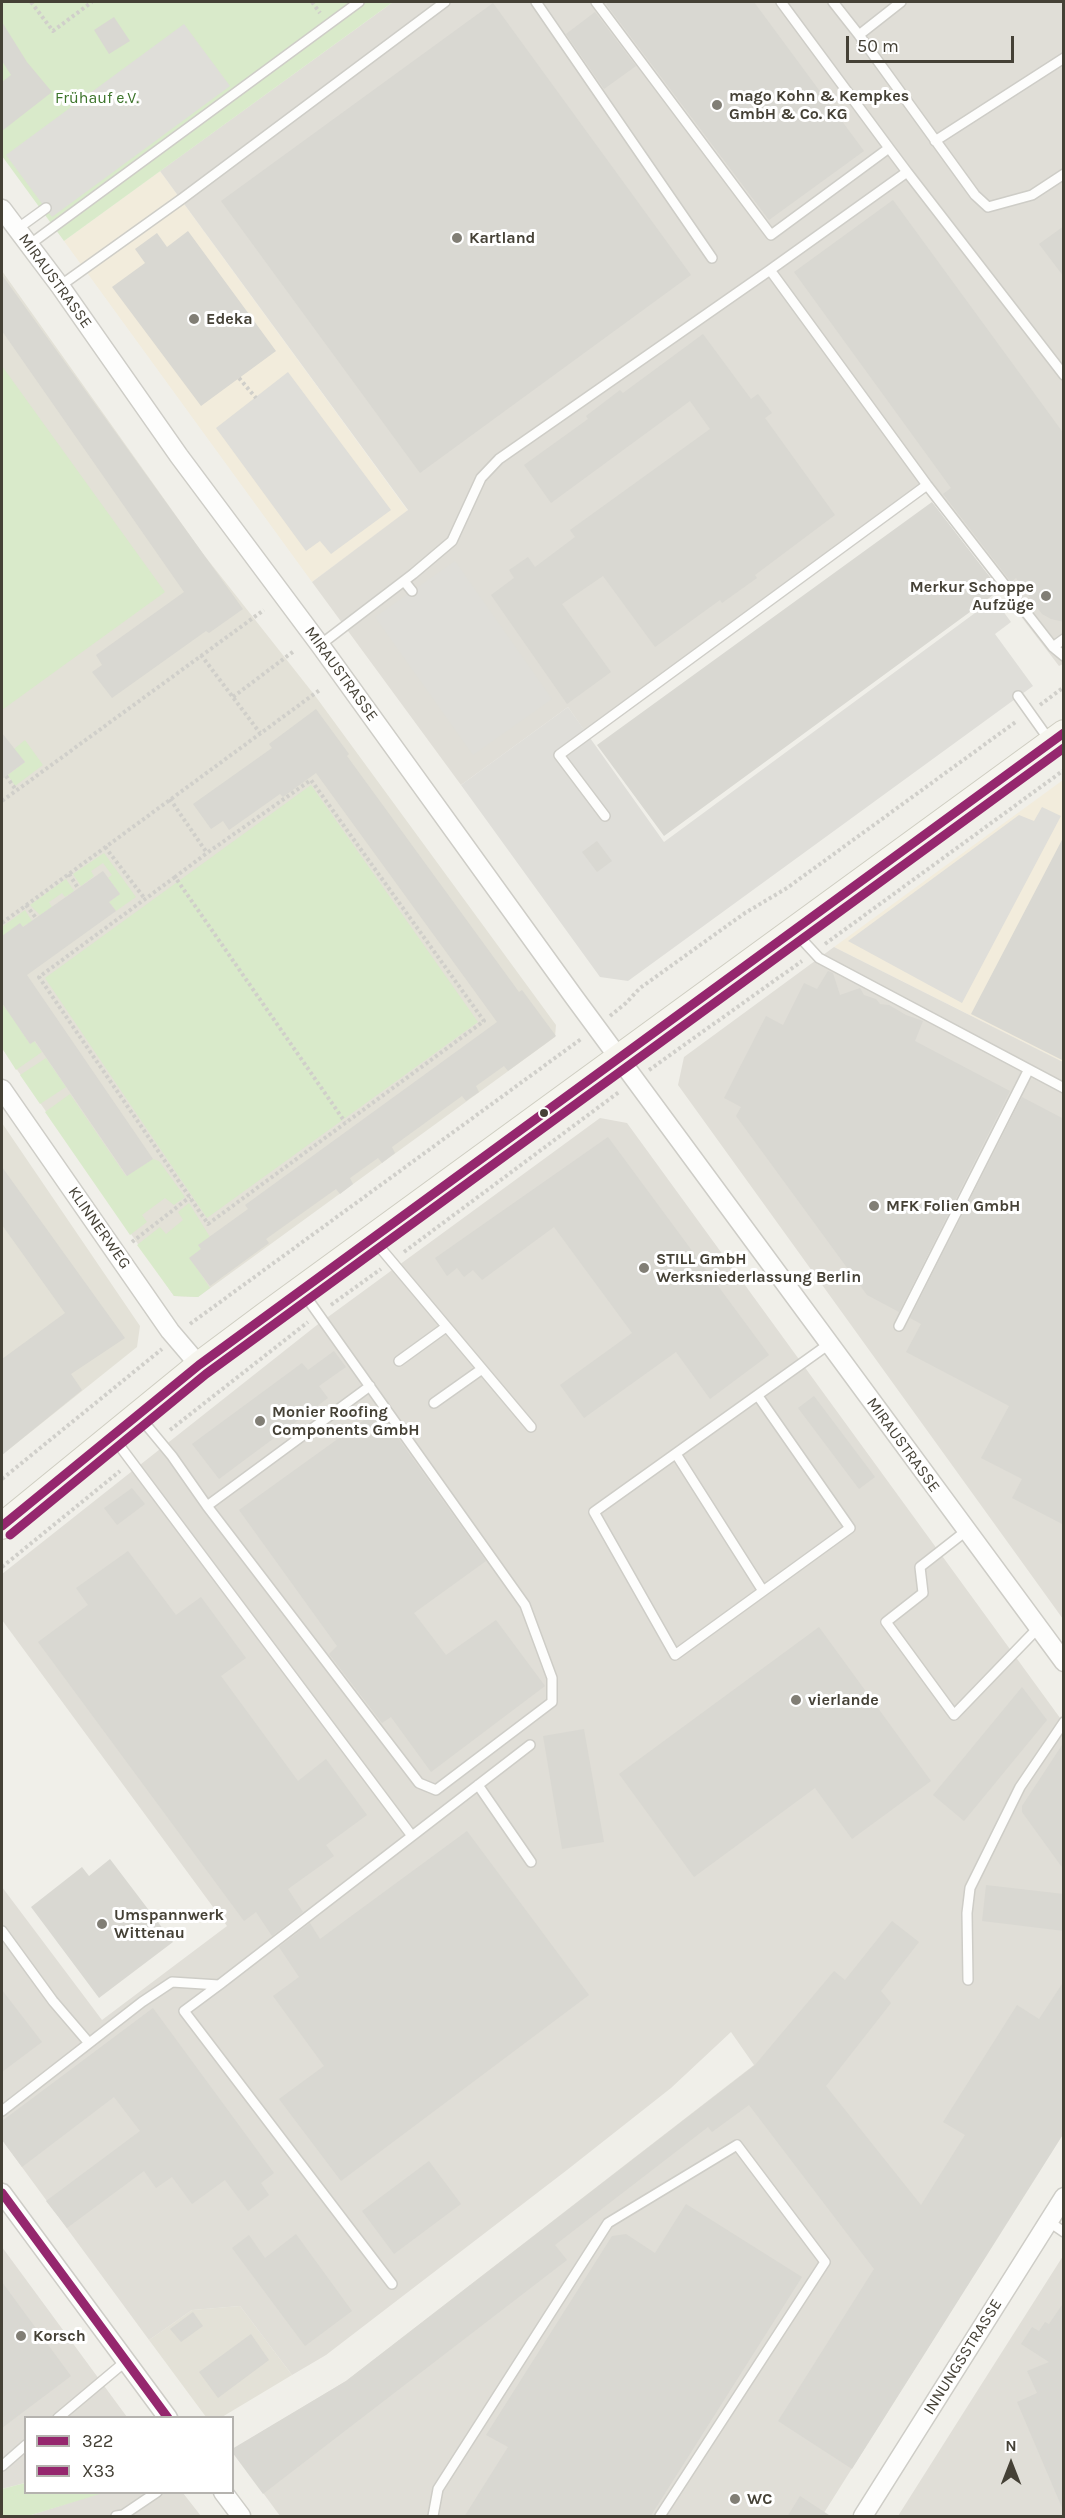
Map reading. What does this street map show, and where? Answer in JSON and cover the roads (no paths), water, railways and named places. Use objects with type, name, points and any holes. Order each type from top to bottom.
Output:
[{"type":"main road","points":[[2,1526],[200,1365],[301,1289],[1057,737]]},
{"type":"street","name":"MIRAUSTRASSE","points":[[7,218],[60,286],[180,456],[1064,1662]]},
{"type":"street","name":"KLINNERWEG","points":[[2,1089],[170,1331],[200,1365]]},
{"type":"street","points":[[2,2193],[167,2416]]},
{"type":"street","name":"INNUNGSSTRASSE","points":[[863,2517],[1064,2197]]},
{"type":"street","points":[[224,2494],[241,2517]]},
{"type":"lane","points":[[29,245],[359,2]]},
{"type":"lane","points":[[60,286],[183,198],[445,2]]},
{"type":"lane","points":[[536,2],[712,258]]},
{"type":"lane","points":[[596,2],[771,235],[889,148]]},
{"type":"lane","points":[[781,2],[907,172],[1064,375]]},
{"type":"lane","points":[[832,2],[859,35],[975,195],[988,207],[1032,195],[1064,174]]},
{"type":"lane","points":[[859,35],[901,2]]},
{"type":"lane","points":[[935,141],[1064,58]]},
{"type":"lane","points":[[320,645],[404,581],[452,540],[481,478],[499,459],[907,172]]},
{"type":"lane","points":[[7,218],[45,208]]},
{"type":"lane","points":[[770,270],[927,485],[1053,647],[1064,656]]},
{"type":"lane","points":[[605,816],[559,755],[927,485]]},
{"type":"lane","points":[[404,581],[412,591]]},
{"type":"lane","points":[[1053,647],[1064,639]]},
{"type":"lane","points":[[1018,696],[1029,712],[1057,737]]},
{"type":"lane","points":[[793,930],[819,958],[1028,1071],[1064,1088]]},
{"type":"lane","points":[[899,1326],[1028,1071]]},
{"type":"lane","points":[[371,1237],[531,1427]]},
{"type":"lane","points":[[138,1415],[419,1783],[436,1790],[552,1702],[552,1678],[525,1605],[301,1289]]},
{"type":"lane","points":[[399,1361],[446,1327]]},
{"type":"lane","points":[[758,1396],[850,1528],[675,1655],[594,1512],[829,1344]]},
{"type":"lane","points":[[434,1403],[482,1369]]},
{"type":"lane","points":[[207,1506],[369,1386]]},
{"type":"lane","points":[[113,1436],[412,1836]]},
{"type":"lane","points":[[676,1454],[763,1591]]},
{"type":"lane","points":[[966,1530],[920,1567],[923,1593],[886,1622],[954,1715],[1038,1628]]},
{"type":"lane","points":[[968,1980],[967,1912],[970,1888],[1020,1787],[1064,1722]]},
{"type":"lane","points":[[392,2284],[184,2011],[530,1745]]},
{"type":"lane","points":[[478,1785],[531,1862]]},
{"type":"lane","points":[[2,1931],[53,2001],[89,2043]]},
{"type":"lane","points":[[2,2111],[142,2002],[172,1982],[219,1985]]},
{"type":"lane","points":[[433,2516],[438,2489],[608,2223],[737,2145],[825,2262],[660,2517]]},
{"type":"lane","points":[[1048,2221],[1064,2232]]},
{"type":"lane","points":[[60,2416],[126,2361]]},
{"type":"lane","points":[[2,2466],[24,2447]]},
{"type":"lane","points":[[116,2517],[155,2494]]},
{"type":"place","name":"mago Kohn & Kempkes GmbH & Co. KG","points":[[717,105]]},
{"type":"place","name":"Kartland","points":[[457,238]]},
{"type":"place","name":"Edeka","points":[[194,319]]},
{"type":"place","name":"Merkur Schoppe Aufzüge","points":[[1046,596]]},
{"type":"place","name":"MFK Folien GmbH","points":[[874,1206]]},
{"type":"place","name":"STILL GmbH Werksniederlassung Berlin","points":[[644,1268]]},
{"type":"place","name":"Monier Roofing Components GmbH","points":[[260,1421]]},
{"type":"place","name":"vierlande","points":[[796,1700]]},
{"type":"place","name":"Umspannwerk Wittenau","points":[[102,1924]]},
{"type":"place","name":"Korsch","points":[[21,2336]]},
{"type":"place","name":"WC","points":[[735,2499]]},
{"type":"park label","name":"Frühauf e.V.","points":[[97,98]]}]
